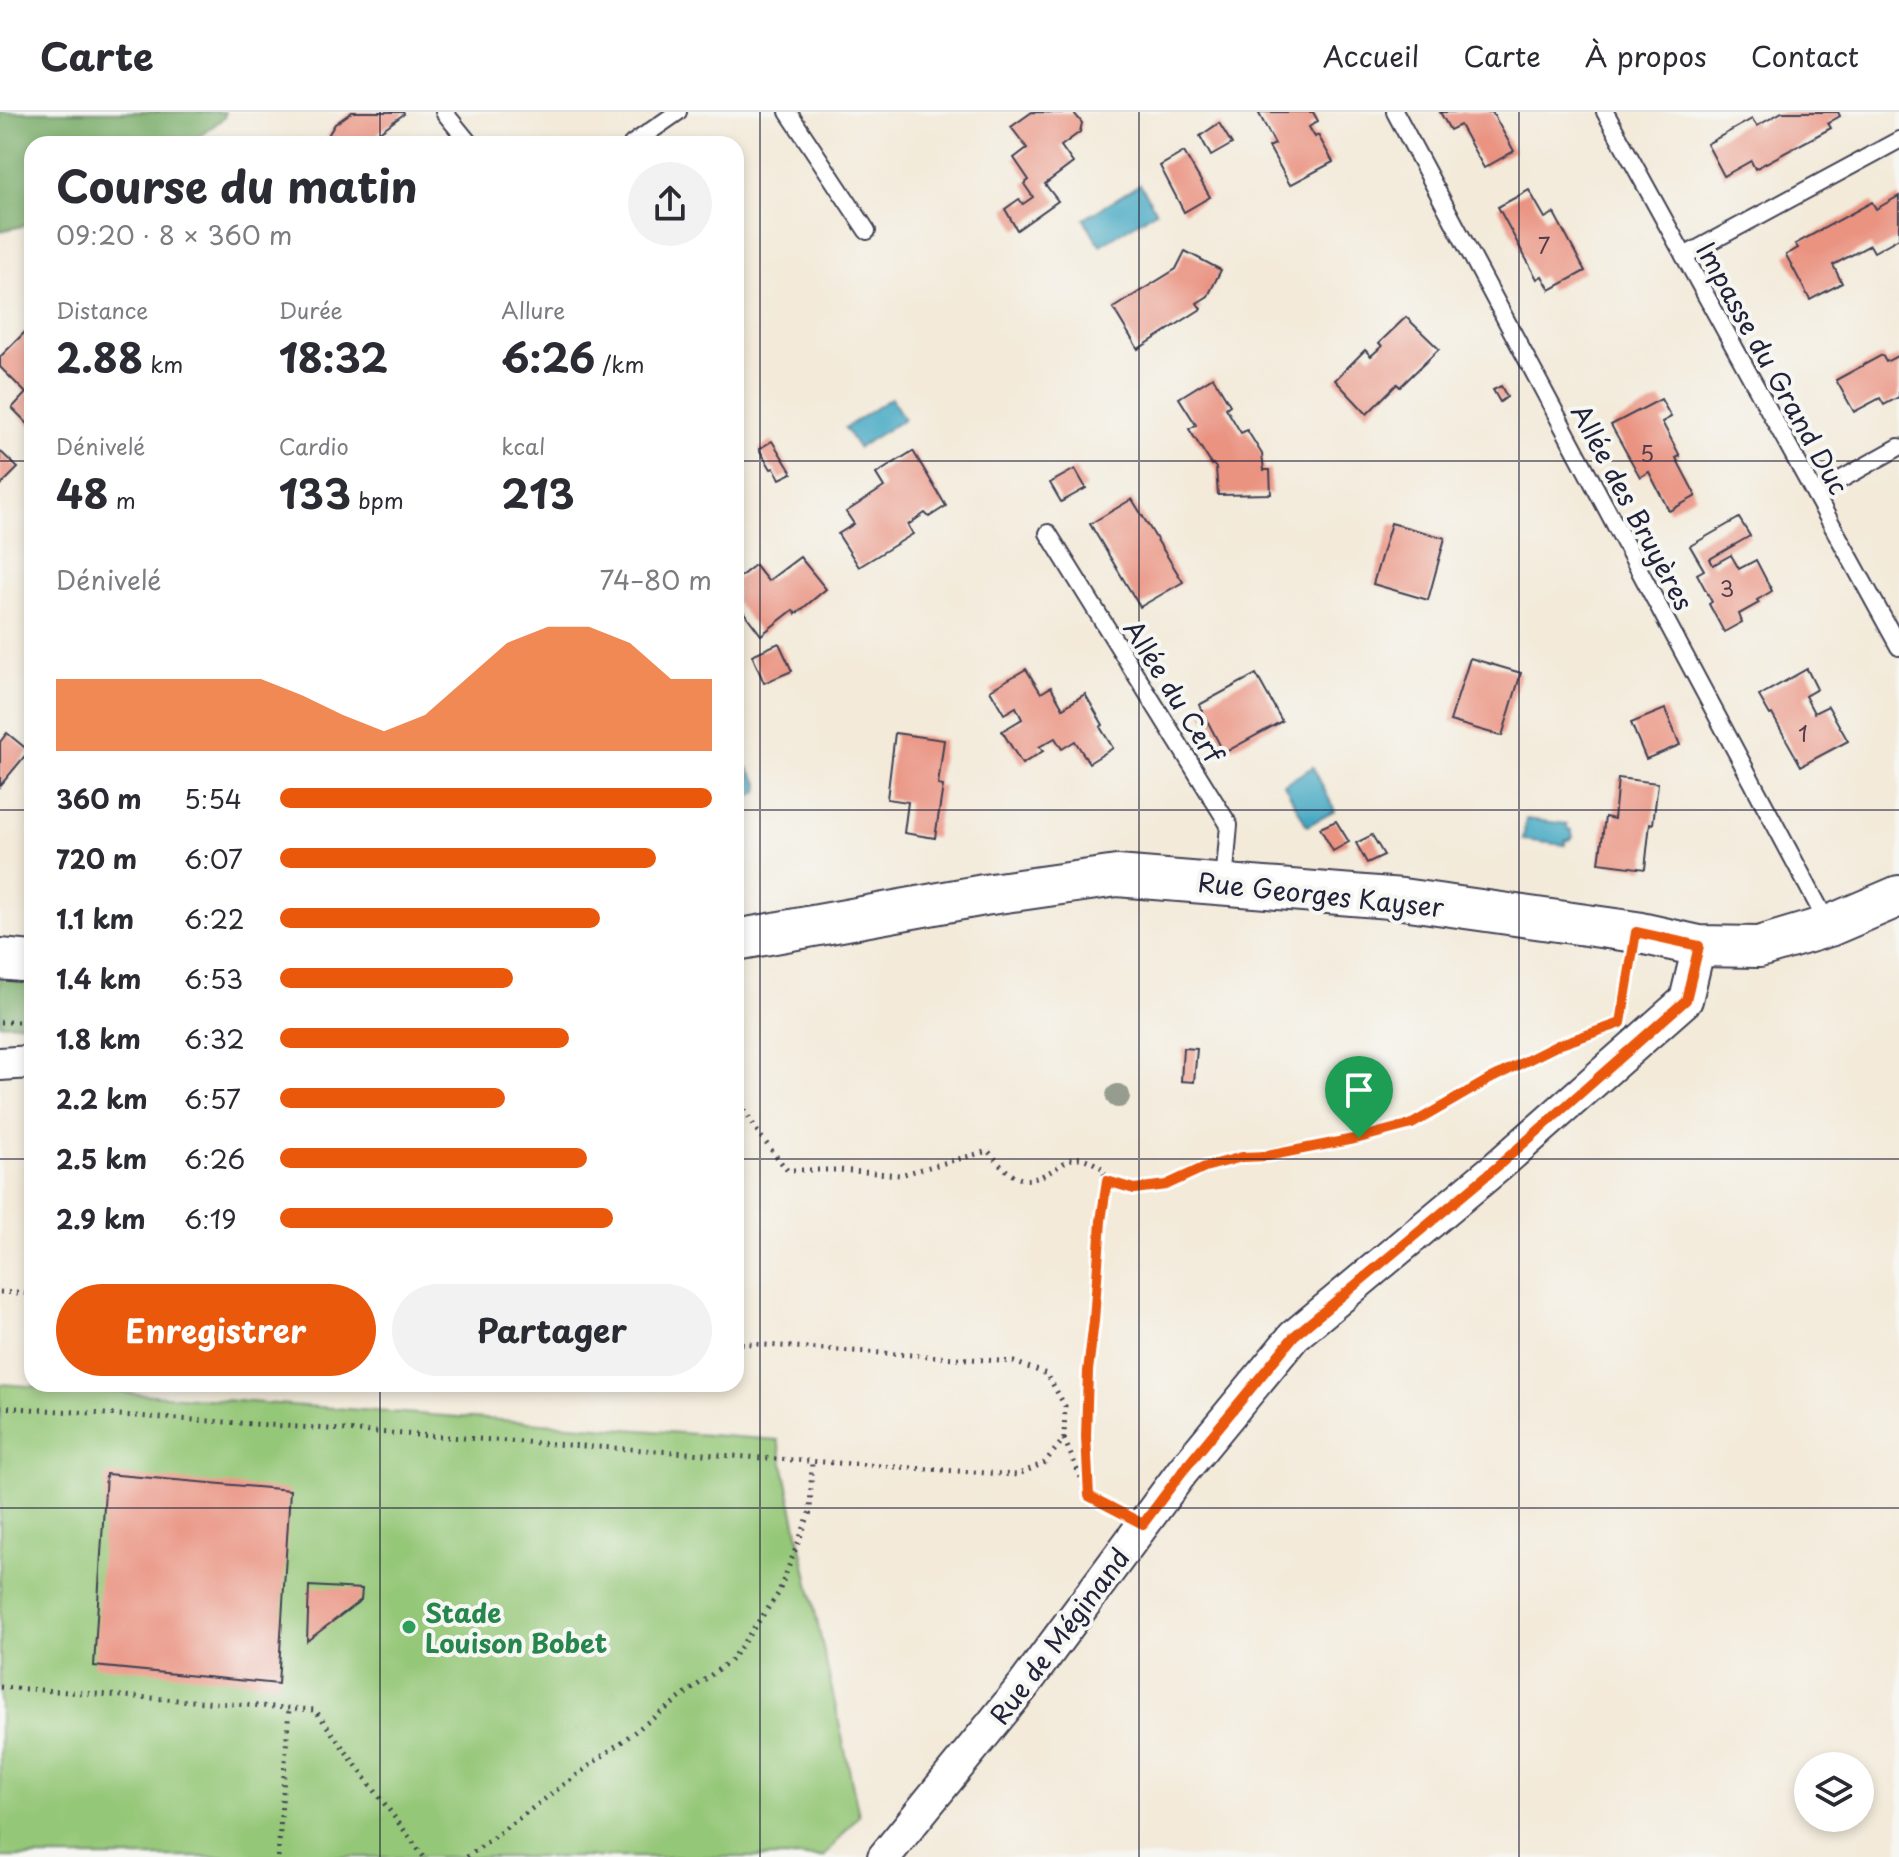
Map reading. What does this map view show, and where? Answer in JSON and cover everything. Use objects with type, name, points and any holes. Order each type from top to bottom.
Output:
[{"type":"street","name":"Rue Georges Kayser","points":[[744,939],[984,895],[1117,876],[1402,899],[1636,932],[1699,946],[1759,947],[1829,926],[1899,896]]},
{"type":"street","name":"Rue de Méginand","points":[[884,1857],[1024,1685],[1182,1472],[1294,1336],[1498,1166],[1686,1000],[1699,946]]},
{"type":"street","points":[[0,959],[24,961]]},
{"type":"street","points":[[0,1064],[24,1062]]},
{"type":"lane","points":[[444,112],[464,136]]},
{"type":"lane","points":[[644,136],[678,112]]},
{"type":"lane","points":[[788,112],[867,231]]},
{"type":"lane","name":"Allée des Bruyères","points":[[1395,112],[1829,926]]},
{"type":"lane","name":"Impasse du Grand Duc","points":[[1605,112],[1899,647]]},
{"type":"lane","points":[[1684,256],[1899,140]]},
{"type":"lane","points":[[1815,494],[1899,447]]},
{"type":"lane","name":"Allée du Cerf","points":[[1048,533],[1229,825],[1224,883]]},
{"type":"path","points":[[1621,1023],[1636,932]]},
{"type":"path","points":[[0,1022],[24,1022]]},
{"type":"path","points":[[1107,1181],[1134,1189],[1166,1185],[1205,1167],[1242,1157],[1267,1156],[1412,1124],[1544,1052],[1608,1027]]},
{"type":"path","points":[[744,1109],[787,1170],[900,1175],[988,1151],[1005,1170],[1022,1179],[1036,1180],[1066,1161],[1082,1158],[1102,1168],[1107,1181],[1088,1371],[1086,1437],[1089,1496]]},
{"type":"path","points":[[0,1292],[24,1294]]},
{"type":"path","points":[[744,1344],[1014,1362],[1047,1374],[1065,1406],[1064,1439],[1089,1496],[1143,1524]]},
{"type":"path","points":[[0,1407],[1017,1475],[1044,1463],[1064,1439]]},
{"type":"path","points":[[467,1857],[731,1660],[778,1594],[810,1512],[812,1461]]},
{"type":"path","points":[[0,1687],[315,1710],[424,1857]]},
{"type":"path","points":[[278,1857],[289,1708]]},
{"type":"green space","points":[[0,112],[225,112],[224,118],[200,136],[24,136],[24,226],[0,231]]},
{"type":"green space","points":[[0,959],[24,961],[24,1023],[0,1024]]},
{"type":"green space","name":"Stade Louison Bobet","points":[[0,1384],[24,1386],[24,1392],[111,1392],[778,1440],[859,1815],[824,1857],[0,1857]]},
{"type":"water","points":[[1140,184],[1156,211],[1100,245],[1084,219]]},
{"type":"water","points":[[891,398],[904,419],[858,448],[845,428]]},
{"type":"water","points":[[744,763],[759,783],[758,792],[744,797]]},
{"type":"water","points":[[1313,767],[1335,811],[1307,826],[1284,784]]},
{"type":"water","points":[[1526,819],[1567,824],[1573,836],[1565,841],[1565,845],[1523,840]]},
{"type":"building","points":[[352,112],[404,114],[378,133],[380,136],[328,136],[335,124]]},
{"type":"building","points":[[1032,112],[1074,113],[1082,123],[1080,132],[1061,146],[1073,163],[1045,184],[1058,201],[1017,230],[1005,209],[1019,199],[1023,204],[1033,197],[1024,184],[1029,180],[1014,158],[1027,148],[1011,127]]},
{"type":"building","points":[[1258,112],[1313,112],[1318,121],[1309,127],[1315,137],[1318,135],[1333,162],[1290,185],[1269,147],[1275,144]]},
{"type":"building","points":[[1440,112],[1492,112],[1514,151],[1484,168],[1460,125],[1450,130]]},
{"type":"building","points":[[1782,112],[1838,112],[1840,116],[1828,123],[1831,128],[1755,169],[1751,161],[1724,176],[1707,144],[1752,119],[1757,126]]},
{"type":"building","points":[[1219,123],[1232,144],[1211,156],[1200,136]]},
{"type":"building","points":[[1184,152],[1210,197],[1184,212],[1160,166]]},
{"type":"building","points":[[1529,190],[1545,218],[1554,213],[1585,271],[1550,290],[1542,276],[1537,279],[1498,207]]},
{"type":"building","points":[[1899,196],[1899,238],[1874,252],[1870,245],[1833,265],[1842,283],[1810,300],[1786,255],[1798,248],[1795,244],[1872,202],[1876,209]]},
{"type":"building","points":[[1185,251],[1221,270],[1208,296],[1197,303],[1201,309],[1138,349],[1113,308],[1176,269]]},
{"type":"building","points":[[1406,317],[1439,349],[1367,414],[1335,380],[1365,350],[1371,356],[1382,346],[1379,343]]},
{"type":"building","points":[[24,333],[24,391],[0,367],[0,357]]},
{"type":"building","points":[[1882,355],[1886,362],[1899,355],[1899,397],[1884,405],[1880,398],[1854,412],[1836,380]]},
{"type":"building","points":[[1213,377],[1230,405],[1226,408],[1241,433],[1247,430],[1262,454],[1264,470],[1270,470],[1271,494],[1218,495],[1216,468],[1189,429],[1196,425],[1179,398]]},
{"type":"building","points":[[1501,386],[1507,397],[1500,402],[1493,390]]},
{"type":"building","points":[[24,395],[24,420],[12,408]]},
{"type":"building","points":[[1661,399],[1671,417],[1662,422],[1696,496],[1669,511],[1649,472],[1640,477],[1611,425]]},
{"type":"building","points":[[772,441],[792,473],[780,479],[759,449]]},
{"type":"building","points":[[0,451],[18,468],[0,486]]},
{"type":"building","points":[[913,451],[946,506],[929,517],[925,513],[908,525],[913,534],[859,567],[838,534],[854,524],[846,512],[884,487],[876,474]]},
{"type":"building","points":[[1075,469],[1086,488],[1061,502],[1050,483]]},
{"type":"building","points":[[1132,499],[1183,582],[1140,607],[1090,524]]},
{"type":"building","points":[[1739,518],[1750,536],[1710,559],[1713,565],[1731,555],[1739,569],[1756,560],[1772,591],[1757,600],[1759,603],[1739,614],[1742,622],[1724,632],[1697,574],[1704,570],[1690,546]]},
{"type":"building","points":[[1391,523],[1445,538],[1428,600],[1373,584]]},
{"type":"building","points":[[800,557],[826,589],[796,614],[793,610],[761,635],[744,613],[744,574],[755,565],[768,581]]},
{"type":"building","points":[[779,643],[792,671],[764,683],[752,655]]},
{"type":"building","points":[[1470,658],[1521,673],[1502,736],[1450,721]]},
{"type":"building","points":[[1026,669],[1041,693],[1051,687],[1063,708],[1085,694],[1113,748],[1089,763],[1075,741],[1062,749],[1055,738],[1039,747],[1043,751],[1022,764],[1002,731],[1022,719],[1016,707],[1004,714],[990,690]]},
{"type":"building","points":[[1807,669],[1817,689],[1805,696],[1814,713],[1828,706],[1848,741],[1801,766],[1759,696]]},
{"type":"building","points":[[1256,674],[1282,721],[1224,753],[1199,705]]},
{"type":"building","points":[[1665,709],[1680,745],[1646,759],[1631,723]]},
{"type":"building","points":[[7,733],[24,747],[24,757],[0,786],[0,742]]},
{"type":"building","points":[[895,733],[944,740],[938,785],[943,786],[935,838],[904,833],[908,802],[887,799]]},
{"type":"building","points":[[1618,778],[1658,783],[1645,869],[1599,863],[1605,817],[1614,819]]},
{"type":"building","points":[[1336,821],[1349,842],[1333,851],[1320,828]]},
{"type":"building","points":[[1372,835],[1384,855],[1367,863],[1356,843]]},
{"type":"building","points":[[1183,1048],[1197,1049],[1194,1082],[1181,1081]]},
{"type":"building","points":[[106,1474],[290,1490],[278,1684],[94,1666]]},
{"type":"building","points":[[309,1586],[362,1589],[361,1600],[307,1641]]},
{"type":"place","name":"Stade Louison Bobet","points":[[409,1627]]},
{"type":"route","points":[[1636,932],[1699,946],[1686,1000],[1498,1166],[1294,1336],[1143,1524],[1089,1496],[1086,1437],[1088,1371],[1107,1181],[1134,1189],[1166,1185],[1205,1167],[1242,1157],[1267,1156],[1359,1138],[1412,1124],[1490,1079],[1558,1045],[1621,1023],[1636,932]]}]
